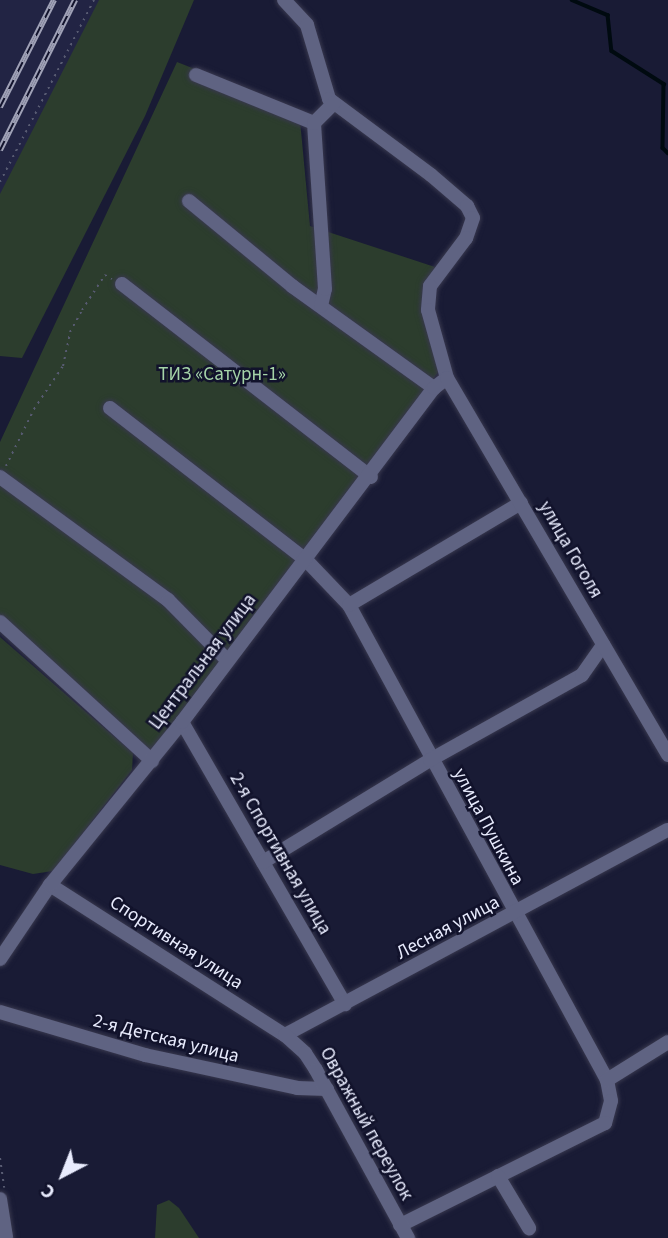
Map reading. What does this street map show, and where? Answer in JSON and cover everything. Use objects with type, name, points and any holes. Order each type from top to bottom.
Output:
[{"type":"street","points":[[284,0],[307,25],[334,103],[314,123],[325,289],[321,306]]},
{"type":"street","points":[[196,75],[314,123]]},
{"type":"street","name":"улица Гоголя","points":[[334,103],[431,175],[467,206],[473,218],[466,238],[430,286],[428,310],[447,379],[668,755]]},
{"type":"street","points":[[189,201],[321,306],[435,388],[447,379]]},
{"type":"street","points":[[122,284],[371,477]]},
{"type":"street","name":"Центральная улица","points":[[0,959],[50,885],[152,761],[226,659],[371,477],[435,388]]},
{"type":"street","name":"улица Пушкина","points":[[110,408],[306,560],[349,605],[514,915],[607,1080],[611,1101],[605,1124],[498,1176]]},
{"type":"street","points":[[0,477],[168,600],[226,659]]},
{"type":"street","points":[[349,605],[521,503]]},
{"type":"street","points":[[0,622],[152,761]]},
{"type":"street","points":[[263,862],[430,760],[582,675],[603,645]]},
{"type":"street","name":"2-я Спортивная улица","points":[[182,722],[345,1004]]},
{"type":"street","name":"Лесная улица","points":[[283,1034],[514,915],[668,830]]},
{"type":"street","name":"Спортивная улица","points":[[50,885],[283,1034]]},
{"type":"street","name":"2-я Детская улица","points":[[0,1012],[170,1061],[298,1088],[327,1089]]},
{"type":"street","name":"Овражный переулок","points":[[283,1034],[305,1053],[408,1238]]},
{"type":"street","points":[[607,1080],[668,1042]]},
{"type":"street","points":[[400,1224],[498,1176],[529,1228]]},
{"type":"street","points":[[3,1196],[6,1238]]},
{"type":"path","points":[[0,183],[94,0]]},
{"type":"path","points":[[0,477],[34,409],[63,366],[70,332],[100,280],[105,275],[122,284]]},
{"type":"path","points":[[0,1158],[3,1196]]},
{"type":"shaded area","points":[[0,0],[148,0],[0,257]]},
{"type":"green space","points":[[99,0],[194,0],[145,116],[22,358],[0,356],[0,194]]},
{"type":"green space","name":"ТИЗ «Сатурн-1»","points":[[177,62],[299,110],[310,226],[435,267],[423,292],[442,367],[169,730],[142,758],[0,628],[0,442]]},
{"type":"green space","points":[[0,637],[133,753],[132,770],[53,871],[33,874],[0,865]]},
{"type":"green space","points":[[169,1200],[179,1208],[199,1238],[155,1238],[157,1205]]},
{"type":"waterway","points":[[572,0],[608,15],[612,51],[664,84],[663,148],[668,153]]},
{"type":"railway","points":[[0,107],[54,0]]},
{"type":"railway","points":[[0,150],[75,0]]}]
